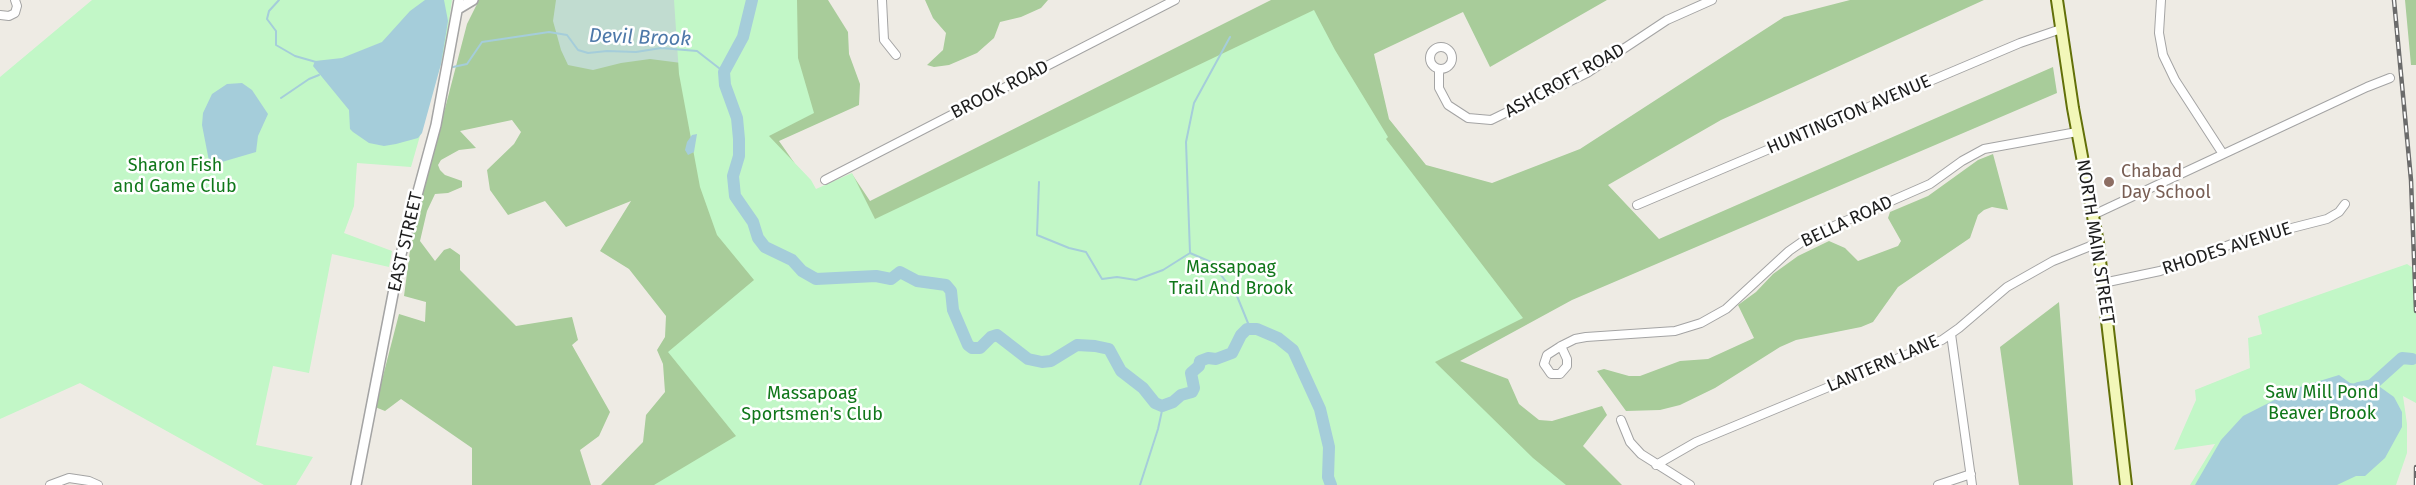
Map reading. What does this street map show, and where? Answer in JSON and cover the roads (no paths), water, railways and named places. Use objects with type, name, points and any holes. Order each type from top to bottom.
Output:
[{"type":"main road","name":"NORTH MAIN STREET","points":[[2057,0],[2077,132],[2098,243],[2126,485]]},
{"type":"street","points":[[0,15],[9,16],[15,13],[17,6],[15,0]]},
{"type":"street","points":[[458,4],[473,0]]},
{"type":"street","points":[[882,0],[884,40],[896,55]]},
{"type":"street","name":"BROOK ROAD","points":[[825,180],[1175,0]]},
{"type":"street","name":"ASHCROFT ROAD","points":[[1438,69],[1439,87],[1448,105],[1468,118],[1491,120],[1506,115],[1536,97],[1581,76],[1667,20],[1712,0]]},
{"type":"street","points":[[2161,0],[2159,33],[2163,55],[2175,80],[2223,154]]},
{"type":"street","name":"EAST STREET","points":[[356,485],[400,258],[436,125],[458,4]]},
{"type":"street","name":"HUNTINGTON AVENUE","points":[[1638,205],[2020,43],[2061,29]]},
{"type":"street","points":[[2093,215],[2390,78]]},
{"type":"street","name":"BELLA ROAD","points":[[1561,346],[1586,337],[1662,332],[1701,323],[1726,309],[1789,251],[1809,237],[1930,184],[1962,161],[1984,149],[2077,132]]},
{"type":"street","name":"RHODES AVENUE","points":[[2103,284],[2160,272],[2237,242],[2326,219],[2342,210],[2345,204]]},
{"type":"street","name":"LANTERN LANE","points":[[1656,465],[1696,442],[1951,334],[2007,287],[2053,261],[2098,243]]},
{"type":"street","points":[[1951,334],[1972,485]]},
{"type":"street","points":[[1621,420],[1635,449],[1656,465],[1690,485]]},
{"type":"street","points":[[1938,485],[1971,474]]},
{"type":"street","points":[[50,485],[69,478],[98,485]]},
{"type":"water","points":[[425,0],[444,0],[448,21],[441,64],[422,133],[418,138],[396,144],[384,146],[369,143],[350,129],[349,110],[313,66],[315,61],[342,58],[382,42],[410,11]]},
{"type":"water","points":[[242,83],[252,90],[268,114],[258,136],[256,152],[215,164],[209,161],[202,125],[203,113],[212,94],[227,84]]},
{"type":"water","points":[[697,134],[694,152],[688,155],[685,150],[687,142],[692,135]]},
{"type":"water","points":[[2339,375],[2350,383],[2380,387],[2394,397],[2402,412],[2402,427],[2385,458],[2365,476],[2356,476],[2337,485],[2195,485],[2221,440],[2243,416],[2300,387]]},
{"type":"waterway","name":"Devil Brook","points":[[279,0],[269,11],[267,19],[276,31],[276,45],[295,56],[316,62]]},
{"type":"waterway","points":[[752,0],[743,37],[724,72],[725,85],[737,118],[739,139],[739,156],[733,176],[735,196],[753,222],[758,238],[765,247],[792,260],[802,271],[816,279],[876,276],[891,279],[900,272],[917,281],[946,285],[951,291],[953,310],[968,345],[972,348],[980,348],[991,337],[997,335],[1028,359],[1042,362],[1051,361],[1077,345],[1109,349],[1121,371],[1143,388],[1155,403],[1162,406],[1173,402],[1181,395],[1192,392],[1194,388],[1191,373],[1199,366],[1200,361],[1208,358],[1216,359],[1232,353],[1241,335],[1247,329],[1257,329],[1278,338],[1293,350],[1320,409],[1329,447],[1328,477],[1331,485]]},
{"type":"waterway","name":"Devil Brook","points":[[453,67],[467,64],[482,42],[549,32],[567,35],[578,50],[588,53],[636,52],[661,48],[697,51],[724,72]]},
{"type":"waterway","points":[[1230,37],[1194,103],[1186,142],[1190,253],[1211,262],[1237,296],[1250,328]]},
{"type":"waterway","points":[[281,98],[319,75]]},
{"type":"waterway","points":[[1039,182],[1037,235],[1086,252],[1102,279],[1117,277],[1136,280],[1163,270],[1190,253]]},
{"type":"waterway","points":[[2358,388],[2372,385],[2402,358],[2412,359]]},
{"type":"waterway","points":[[1140,485],[1163,406]]},
{"type":"railway","points":[[2394,0],[2411,180],[2416,311]]},
{"type":"railway","points":[[2416,467],[2416,485]]},
{"type":"place","name":"Chabad Day School","points":[[2109,182]]},
{"type":"park label","name":"Sharon Fish and Game Club","points":[[175,176]]},
{"type":"park label","name":"Massapoag Trail And Brook","points":[[1231,278]]},
{"type":"park label","name":"Saw Mill Pond Beaver Brook","points":[[2322,403]]},
{"type":"park label","name":"Massapoag Sportsmen's Club","points":[[812,404]]}]
